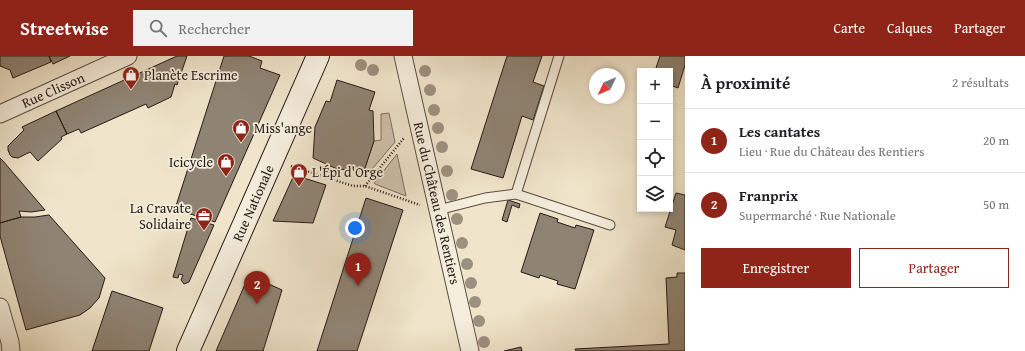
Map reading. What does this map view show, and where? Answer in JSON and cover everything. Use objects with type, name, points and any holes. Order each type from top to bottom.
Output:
[{"type":"street","name":"Rue Clisson","points":[[0,114],[128,56]]},
{"type":"street","name":"Rue Nationale","points":[[188,351],[318,56]]},
{"type":"street","name":"Rue du Château des Rentiers","points":[[403,56],[430,208],[470,351]]},
{"type":"street","points":[[0,307],[10,342],[11,351]]},
{"type":"lane","points":[[516,194],[559,56]]},
{"type":"lane","points":[[430,208],[516,194],[610,226]]},
{"type":"path","points":[[365,186],[407,134]]},
{"type":"path","points":[[297,168],[353,186],[365,186],[430,208]]},
{"type":"shaded area","points":[[389,113],[395,142],[367,175],[363,174],[374,141],[381,140],[381,114]]},
{"type":"shaded area","points":[[397,154],[406,196],[374,183]]},
{"type":"building","points":[[0,56],[49,56],[51,62],[13,78],[10,70],[0,66]]},
{"type":"building","points":[[49,56],[70,56],[53,64]]},
{"type":"building","points":[[177,56],[187,56],[177,85],[175,84],[171,97],[148,108],[146,104],[81,133],[79,129],[67,134],[56,111]]},
{"type":"building","points":[[224,56],[249,56],[262,61],[260,68],[280,75],[215,222],[175,209]]},
{"type":"building","points":[[507,56],[542,56],[533,82],[544,86],[533,120],[522,116],[503,178],[471,169]]},
{"type":"building","points":[[660,56],[685,56],[685,65],[678,88],[673,86],[673,68],[656,68]]},
{"type":"building","points":[[337,80],[375,92],[369,110],[373,111],[374,141],[364,171],[337,169],[313,158],[315,127],[326,101],[330,102]]},
{"type":"building","points":[[56,111],[67,134],[61,137],[62,139],[38,161],[30,152],[18,158],[10,155],[8,146],[24,130],[22,127]]},
{"type":"building","points":[[0,158],[45,210],[31,212],[19,211],[21,217],[0,223]]},
{"type":"building","points":[[294,175],[326,185],[313,223],[273,221]]},
{"type":"building","points":[[676,193],[685,195],[685,250],[672,245],[676,230],[665,227],[670,212],[673,212],[673,202]]},
{"type":"building","points":[[366,198],[403,210],[357,351],[317,351]]},
{"type":"building","points":[[508,200],[520,204],[519,208],[512,205],[507,222],[502,220]]},
{"type":"building","points":[[540,213],[558,219],[557,222],[575,228],[576,225],[594,230],[575,289],[557,284],[558,281],[540,275],[539,278],[521,272]]},
{"type":"building","points":[[49,215],[105,278],[99,298],[90,308],[80,315],[26,330],[0,236],[0,223],[21,217]]},
{"type":"building","points":[[191,218],[214,225],[189,282],[184,284],[181,280],[183,275],[179,274],[178,278],[173,277]]},
{"type":"building","points":[[677,273],[685,273],[685,351],[576,351],[575,349],[669,344],[666,278],[677,277]]},
{"type":"building","points":[[249,275],[282,290],[263,351],[216,351]]},
{"type":"building","points":[[112,291],[163,308],[149,351],[92,351]]},
{"type":"building","points":[[521,347],[522,351],[504,351]]},
{"type":"place","name":"Planète Escrime","points":[[131,90]]},
{"type":"place","name":"Miss'ange","points":[[241,143]]},
{"type":"place","name":"Icicycle","points":[[226,177]]},
{"type":"place","name":"L'Épi d'Orge","points":[[299,187]]},
{"type":"place","name":"La Cravate Solidaire","points":[[204,231]]},
{"type":"place","name":"Les cantates","points":[[358,286]]},
{"type":"place","name":"Franprix","points":[[257,304]]}]
